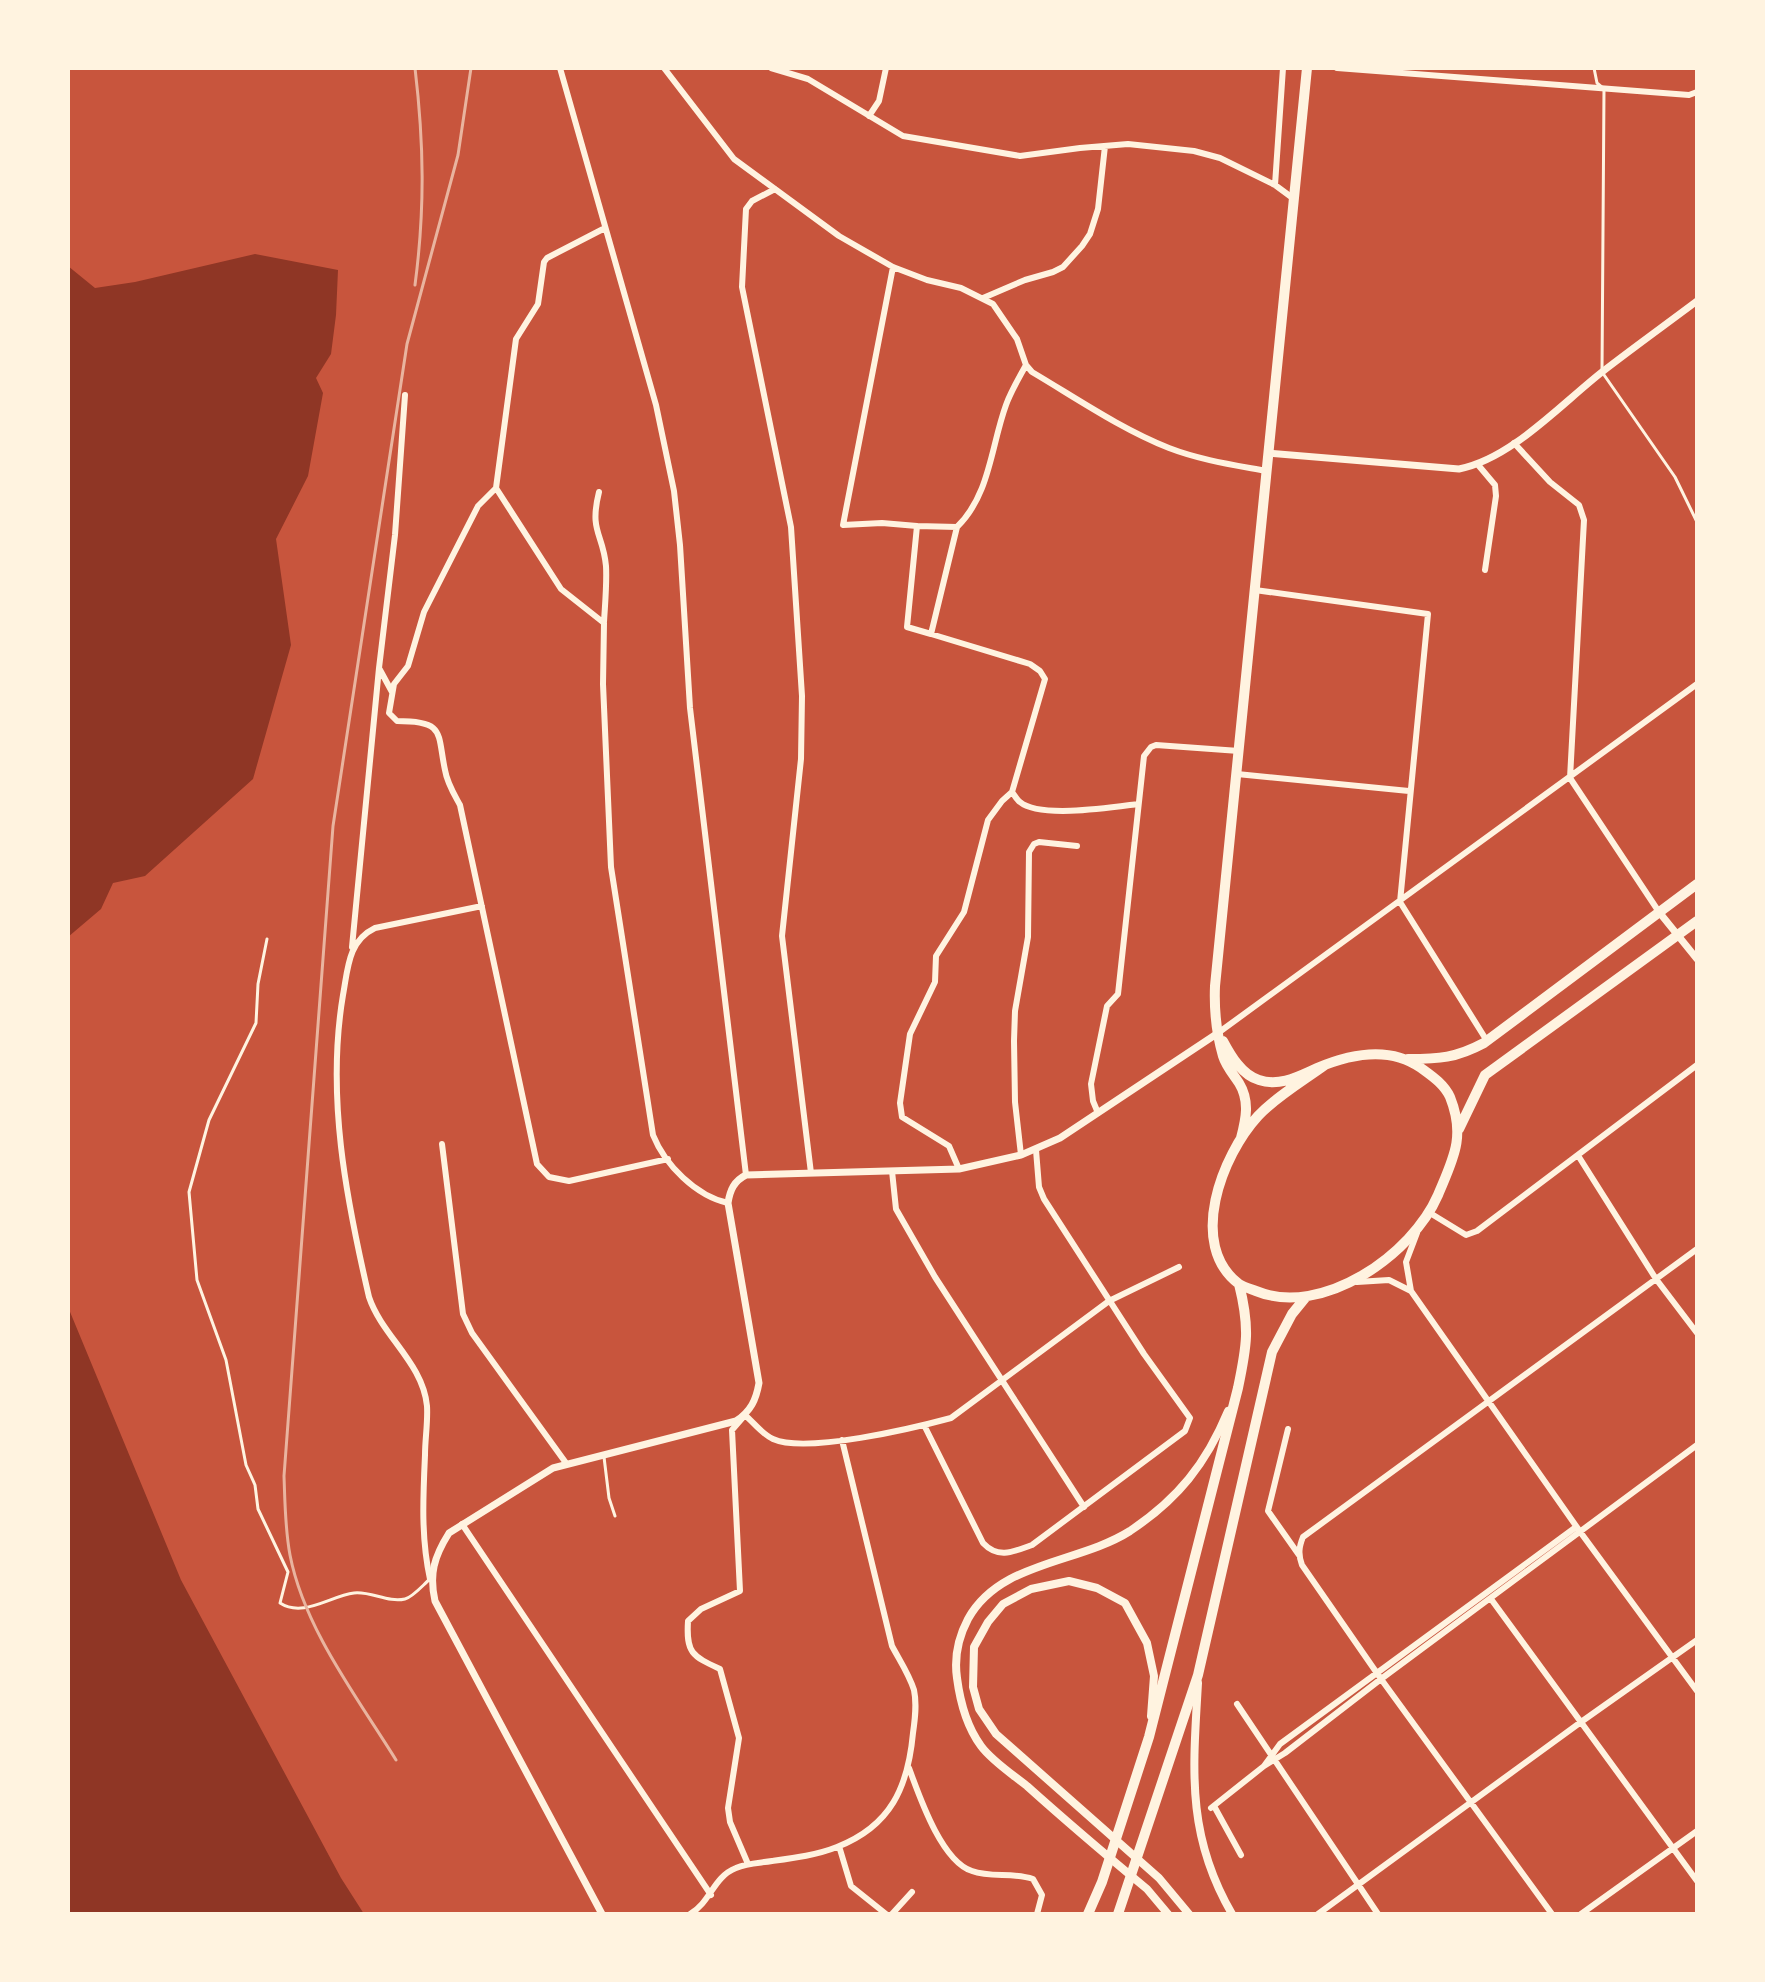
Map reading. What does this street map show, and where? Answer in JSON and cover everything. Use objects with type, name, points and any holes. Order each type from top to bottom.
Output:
[{"type":"highway","points":[[1088,1914],[1102,1882],[1149,1737],[1248,1340],[1247,1315],[1239,1284],[1218,1258],[1211,1221],[1220,1182],[1241,1138],[1247,1116],[1242,1088],[1225,1063],[1214,1016],[1215,986],[1307,68]]},
{"type":"highway","points":[[1218,1033],[1232,1057],[1247,1073],[1258,1080],[1280,1082],[1352,1056],[1381,1053],[1408,1059],[1443,1059],[1462,1055],[1487,1041],[1697,884]]},
{"type":"highway","points":[[1239,1284],[1271,1297],[1305,1298],[1344,1284],[1383,1263],[1418,1230],[1430,1213],[1457,1151],[1459,1129],[1485,1075],[1697,921]]},
{"type":"highway","points":[[1408,1059],[1439,1081],[1449,1095],[1459,1129]]},
{"type":"highway","points":[[1241,1138],[1258,1116],[1325,1065]]},
{"type":"highway","points":[[1118,1914],[1198,1675],[1272,1352],[1292,1314],[1305,1298]]},
{"type":"main road","points":[[1168,1914],[1147,1889],[981,1747],[965,1714],[955,1661],[962,1631],[987,1593],[1007,1580],[1097,1548],[1130,1530],[1180,1491],[1214,1446],[1238,1388]]},
{"type":"main road","points":[[1149,1737],[1154,1676],[1147,1643],[1125,1603],[1097,1588],[1069,1581],[1031,1589],[1003,1604],[988,1622],[974,1647],[973,1687],[979,1709],[996,1734],[1159,1878],[1189,1914]]},
{"type":"main road","points":[[1198,1675],[1193,1759],[1199,1836],[1215,1884],[1232,1914]]},
{"type":"street","points":[[560,68],[656,405],[674,491],[690,708],[746,1175]]},
{"type":"street","points":[[664,68],[734,159],[839,236],[893,267],[983,298],[1002,314],[1032,372],[1137,433],[1169,448],[1266,471]]},
{"type":"street","points":[[771,68],[808,79],[903,136],[1020,156],[1128,144],[1194,151],[1220,158],[1275,185],[1294,199]]},
{"type":"street","points":[[869,116],[879,101],[886,68]]},
{"type":"street","points":[[1275,185],[1283,68]]},
{"type":"street","points":[[1337,68],[1689,95],[1697,92]]},
{"type":"street","points":[[983,298],[1063,267],[1082,246],[1090,234],[1098,209],[1105,146]]},
{"type":"street","points":[[775,189],[760,195],[746,209],[742,287],[791,527],[802,696],[801,743],[782,936],[811,1173]]},
{"type":"street","points":[[605,228],[544,262],[538,304],[516,339],[496,488],[478,506],[424,612],[408,666],[394,684],[390,717],[397,721],[422,723],[432,727],[439,735],[444,768],[460,805],[537,1164],[542,1172],[558,1181],[569,1181],[668,1159]]},
{"type":"street","points":[[893,267],[843,525],[882,523],[957,527]]},
{"type":"street","points":[[1268,453],[1459,469],[1479,466],[1514,443],[1697,301]]},
{"type":"street","points":[[931,634],[957,527],[979,497],[1006,404],[1026,365]]},
{"type":"street","points":[[405,395],[395,535],[351,949],[337,1033],[335,1061],[347,1202],[373,1309],[414,1369],[427,1404],[422,1511],[424,1549],[441,1616],[602,1914]]},
{"type":"street","points":[[1514,443],[1550,482],[1579,505],[1584,520],[1570,778],[1659,912],[1697,959]]},
{"type":"street","points":[[1479,466],[1495,485],[1496,496],[1485,570]]},
{"type":"street","points":[[496,488],[561,589],[604,623]]},
{"type":"street","points":[[599,492],[594,520],[606,563],[603,684],[611,867],[653,1135],[659,1150],[706,1197],[728,1203]]},
{"type":"street","points":[[917,526],[907,627],[1030,664],[1045,679],[1012,792],[988,820],[964,912],[936,956],[935,982],[910,1034],[900,1103],[902,1117],[949,1146],[959,1169]]},
{"type":"street","points":[[1255,590],[1428,614],[1400,902],[1487,1041]]},
{"type":"street","points":[[379,668],[392,692]]},
{"type":"street","points":[[748,1864],[730,1822],[728,1808],[739,1738],[733,1716],[720,1669],[695,1657],[687,1641],[688,1621],[701,1609],[740,1591],[732,1430],[754,1403],[759,1383],[728,1203],[733,1185],[746,1175],[959,1169],[1036,1150],[1098,1113],[1218,1033],[1697,684]]},
{"type":"street","points":[[1098,1113],[1091,1084],[1107,1006],[1118,994],[1144,756],[1156,745],[1239,751]]},
{"type":"street","points":[[1237,774],[1409,791]]},
{"type":"street","points":[[1012,792],[1028,807],[1081,812],[1138,804]]},
{"type":"street","points":[[1021,1155],[1015,1102],[1014,1041],[1015,1011],[1028,937],[1029,852],[1039,842],[1077,846]]},
{"type":"street","points":[[351,949],[366,932],[375,928],[482,906]]},
{"type":"street","points":[[1430,1213],[1466,1235],[1477,1231],[1697,1065]]},
{"type":"street","points":[[442,1144],[463,1314],[472,1333],[566,1463]]},
{"type":"street","points":[[924,1425],[983,1543],[991,1552],[1004,1554],[1032,1545],[1185,1431],[1190,1418],[1109,1301],[1044,1199],[1039,1187],[1036,1150]]},
{"type":"street","points":[[1579,1157],[1656,1279],[1697,1333]]},
{"type":"street","points":[[892,1171],[896,1209],[935,1277],[1084,1507]]},
{"type":"street","points":[[1418,1230],[1406,1262],[1411,1291],[1578,1530],[1697,1691]]},
{"type":"street","points":[[1299,1555],[1303,1537],[1697,1249]]},
{"type":"street","points":[[745,1415],[763,1433],[785,1443],[842,1440],[951,1418],[1109,1301],[1179,1267]]},
{"type":"street","points":[[1344,1284],[1389,1280],[1411,1291]]},
{"type":"street","points":[[430,1579],[440,1548],[449,1533],[553,1468],[736,1421],[745,1415]]},
{"type":"street","points":[[1288,1429],[1268,1511],[1378,1676],[1552,1914]]},
{"type":"street","points":[[690,1914],[701,1908],[721,1878],[735,1868],[797,1858],[839,1846],[885,1816],[896,1801],[909,1768],[916,1710],[914,1692],[892,1646],[842,1440]]},
{"type":"street","points":[[1241,1855],[1213,1807],[1378,1676],[1697,1445]]},
{"type":"street","points":[[462,1524],[711,1895]]},
{"type":"street","points":[[1378,1676],[1491,1599],[1578,1530]]},
{"type":"street","points":[[1491,1599],[1697,1881]]},
{"type":"street","points":[[1318,1914],[1697,1640]]},
{"type":"street","points":[[1237,1704],[1378,1914]]},
{"type":"street","points":[[909,1768],[931,1826],[962,1866],[972,1872],[1033,1879],[1042,1895],[1037,1914]]},
{"type":"street","points":[[1581,1914],[1697,1831]]},
{"type":"street","points":[[839,1846],[851,1886],[889,1914],[912,1892]]},
{"type":"lane","points":[[1594,68],[1597,83],[1604,89],[1602,372],[1675,477],[1697,522]]},
{"type":"lane","points":[[267,939],[258,984],[256,1023],[209,1120],[189,1192],[197,1280],[226,1360],[246,1465],[255,1485],[258,1509],[288,1572],[280,1603],[288,1608],[318,1605],[358,1592],[407,1599],[430,1579]]},
{"type":"lane","points":[[603,1454],[609,1498],[615,1516]]},
{"type":"shaded area","points":[[255,254],[338,270],[331,354],[316,378],[323,393],[308,476],[276,539],[291,645],[253,779],[145,876],[113,883],[101,909],[68,937],[68,266],[95,288],[135,282]]},
{"type":"shaded area","points":[[68,1307],[181,1580],[341,1878],[364,1914],[68,1914]]},
{"type":"railway","points":[[415,68],[422,176],[415,285]]},
{"type":"railway","points":[[396,1760],[334,1661],[307,1609],[290,1555],[284,1476],[333,826],[407,344],[458,155],[471,68]]}]
